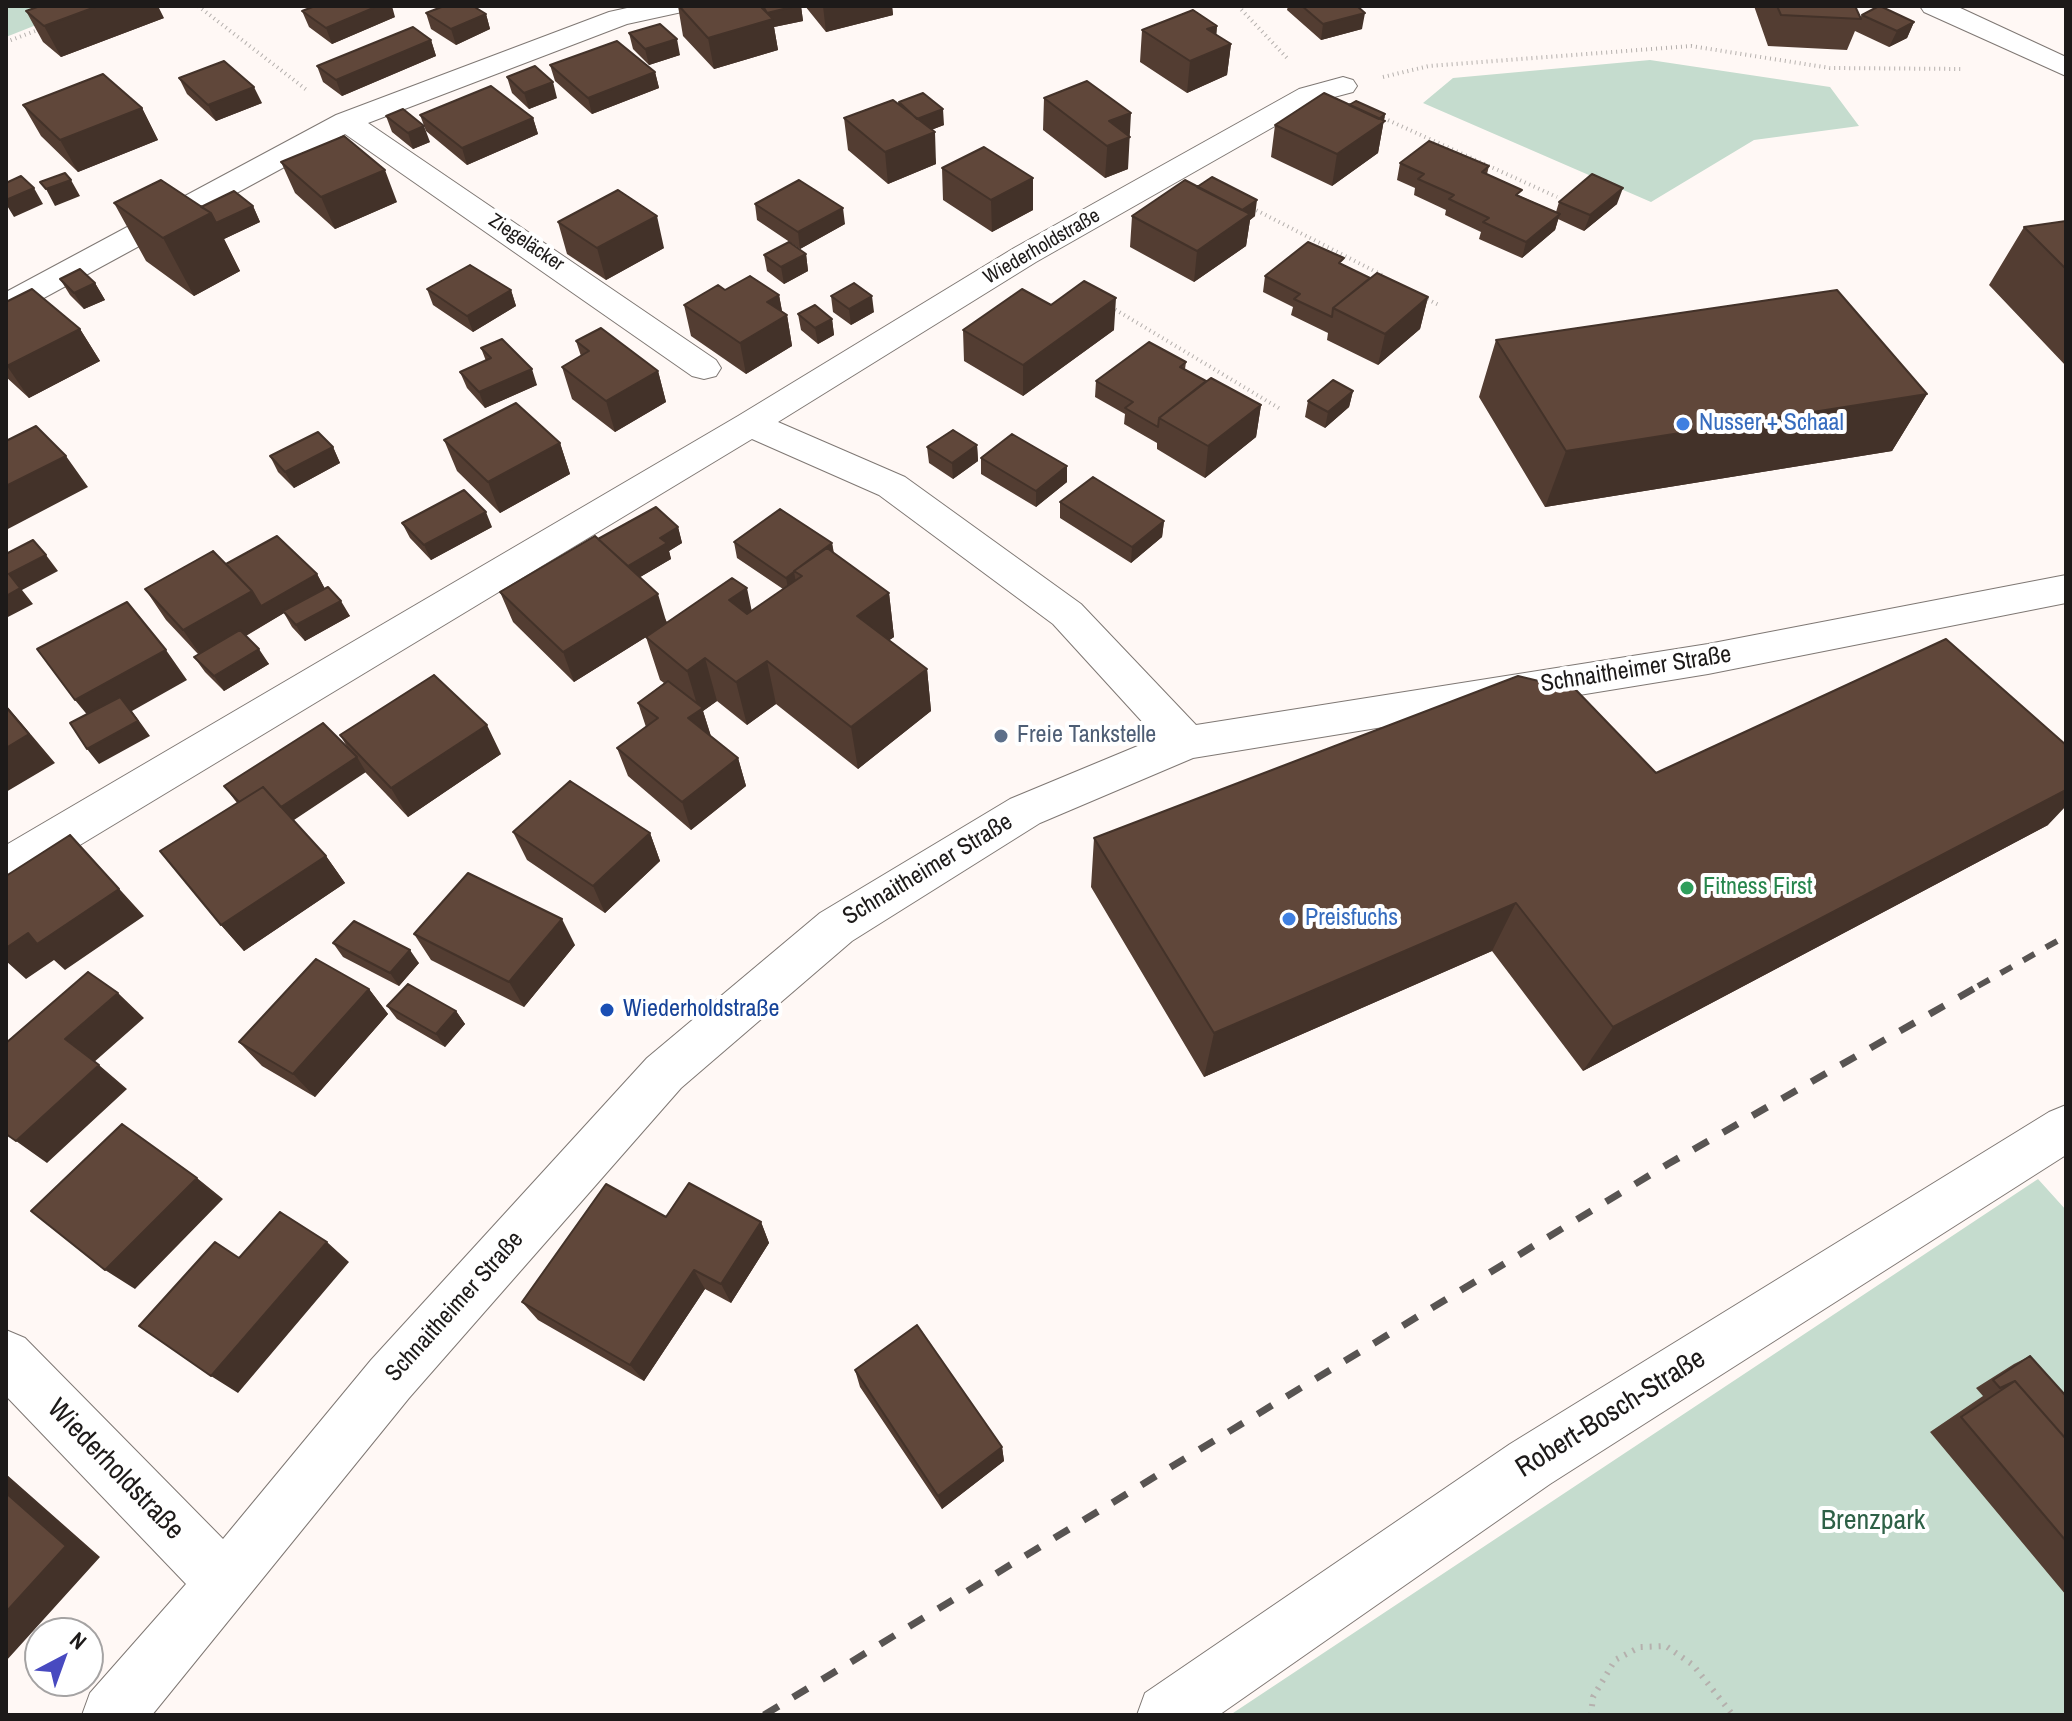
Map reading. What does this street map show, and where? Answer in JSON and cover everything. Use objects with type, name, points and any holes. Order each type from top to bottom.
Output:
[{"type":"street","points":[[6,305],[346,121],[625,12],[672,6]]},
{"type":"street","points":[[1934,6],[2056,63]]},
{"type":"street","name":"Wiederholdstraße","points":[[6,867],[750,424],[1025,255],[1309,95],[1334,89]]},
{"type":"street","name":"Ziegeläcker","points":[[346,121],[704,368]]},
{"type":"street","points":[[750,424],[892,486],[917,504],[1067,614],[1187,743]]},
{"type":"street","name":"Schnaitheimer Straße","points":[[112,1715],[225,1583],[390,1379],[664,1073],[836,927],[1025,811],[1187,743],[1708,659],[2066,589]]},
{"type":"street","name":"Robert-Bosch-Straße","points":[[1167,1715],[1530,1464],[2066,1128]]},
{"type":"street","name":"Wiederholdstraße","points":[[6,1357],[225,1583]]},
{"type":"path","points":[[198,6],[346,121]]},
{"type":"path","points":[[1238,6],[1305,75],[1557,197]]},
{"type":"path","points":[[6,42],[47,26]]},
{"type":"path","points":[[1334,89],[1429,66],[1691,46],[1830,68],[2026,70],[2056,63]]},
{"type":"path","points":[[1178,169],[1384,277]]},
{"type":"path","points":[[1412,291],[1439,305]]},
{"type":"path","points":[[1106,304],[1282,410]]},
{"type":"path","points":[[1591,1715],[1593,1697],[1615,1660],[1640,1647],[1666,1646],[1693,1665],[1733,1715]]},
{"type":"green space","points":[[6,6],[84,6],[6,37]]},
{"type":"green space","points":[[1650,60],[1830,87],[1859,126],[1754,140],[1651,202],[1423,103],[1453,78]]},
{"type":"green space","name":"Brenzpark","points":[[2038,1179],[2066,1210],[2066,1715],[1230,1715]]},
{"type":"building","points":[[40,6],[98,6],[44,26],[26,11]]},
{"type":"building","points":[[315,6],[378,6],[326,28],[302,11]]},
{"type":"building","points":[[444,6],[473,6],[486,14],[451,29],[426,13]]},
{"type":"building","points":[[679,6],[760,6],[773,19],[708,38]]},
{"type":"building","points":[[763,6],[796,6],[767,13]]},
{"type":"building","points":[[1302,6],[1357,6],[1365,13],[1323,24]]},
{"type":"building","points":[[1777,6],[1855,6],[1861,19],[1781,15]]},
{"type":"building","points":[[1879,6],[1914,22],[1897,31],[1862,15]]},
{"type":"building","points":[[1193,10],[1217,26],[1207,29],[1231,44],[1190,61],[1142,30]]},
{"type":"building","points":[[660,24],[677,39],[645,49],[629,33]]},
{"type":"building","points":[[413,27],[431,40],[336,80],[317,66]]},
{"type":"building","points":[[617,41],[655,72],[588,98],[550,65]]},
{"type":"building","points":[[224,61],[254,87],[208,105],[179,78]]},
{"type":"building","points":[[535,66],[553,82],[524,93],[507,77]]},
{"type":"building","points":[[103,74],[142,108],[60,140],[23,105]]},
{"type":"building","points":[[1087,81],[1131,113],[1109,121],[1130,137],[1107,146],[1044,98]]},
{"type":"building","points":[[491,86],[533,118],[462,148],[420,115]]},
{"type":"building","points":[[923,93],[943,109],[917,119],[899,102]]},
{"type":"building","points":[[1324,93],[1385,121],[1337,154],[1275,125]]},
{"type":"building","points":[[893,100],[935,132],[885,152],[844,118]]},
{"type":"building","points":[[1356,101],[1385,114],[1379,119],[1349,105]]},
{"type":"building","points":[[403,109],[424,126],[408,133],[386,116]]},
{"type":"building","points":[[344,136],[385,170],[321,197],[281,162]]},
{"type":"building","points":[[1429,141],[1489,166],[1482,172],[1522,190],[1516,195],[1560,214],[1526,242],[1483,222],[1489,218],[1449,199],[1454,195],[1418,179],[1424,174],[1400,163]]},
{"type":"building","points":[[984,147],[1033,178],[991,200],[942,168]]},
{"type":"building","points":[[65,173],[71,180],[46,189],[40,182]]},
{"type":"building","points":[[1592,174],[1623,188],[1590,215],[1559,202]]},
{"type":"building","points":[[21,176],[34,188],[6,200],[6,183]]},
{"type":"building","points":[[1212,177],[1257,200],[1242,210],[1197,187]]},
{"type":"building","points":[[161,180],[211,213],[163,238],[114,203]]},
{"type":"building","points":[[799,180],[843,208],[798,232],[755,204]]},
{"type":"building","points":[[1185,180],[1250,214],[1197,251],[1132,216]]},
{"type":"building","points":[[618,190],[657,216],[597,248],[558,222]]},
{"type":"building","points":[[234,191],[253,206],[216,223],[211,213],[201,207]]},
{"type":"building","points":[[2066,221],[2066,269],[2024,227]]},
{"type":"building","points":[[789,242],[806,254],[781,267],[764,255]]},
{"type":"building","points":[[1308,242],[1344,258],[1339,263],[1370,278],[1333,308],[1332,317],[1294,299],[1300,294],[1265,276]]},
{"type":"building","points":[[470,265],[511,290],[467,316],[427,289]]},
{"type":"building","points":[[80,269],[95,283],[74,293],[60,279]]},
{"type":"building","points":[[1377,273],[1428,297],[1385,334],[1333,308]]},
{"type":"building","points":[[750,276],[779,295],[767,302],[787,315],[740,343],[684,305],[718,285],[725,290]]},
{"type":"building","points":[[1084,281],[1116,298],[1023,365],[963,330],[1022,289],[1051,305]]},
{"type":"building","points":[[854,283],[872,296],[849,309],[831,296]]},
{"type":"building","points":[[32,289],[80,329],[7,366],[6,302]]},
{"type":"building","points":[[1837,290],[1927,394],[1566,451],[1496,340]]},
{"type":"building","points":[[815,305],[832,319],[815,328],[798,314]]},
{"type":"building","points":[[601,328],[658,371],[606,401],[562,367],[589,351],[576,341]]},
{"type":"building","points":[[502,339],[532,369],[479,392],[460,372],[491,358],[481,348]]},
{"type":"building","points":[[1149,342],[1186,362],[1180,367],[1206,381],[1159,418],[1158,427],[1125,408],[1133,402],[1096,381]]},
{"type":"building","points":[[1211,378],[1261,405],[1208,446],[1159,418]]},
{"type":"building","points":[[1333,380],[1353,391],[1328,412],[1308,401]]},
{"type":"building","points":[[516,403],[560,443],[488,482],[444,440]]},
{"type":"building","points":[[36,426],[66,456],[6,486],[6,441]]},
{"type":"building","points":[[953,430],[977,445],[952,463],[927,447]]},
{"type":"building","points":[[318,432],[333,447],[285,472],[270,456]]},
{"type":"building","points":[[1012,434],[1067,466],[1036,491],[981,458]]},
{"type":"building","points":[[1093,477],[1164,521],[1132,547],[1060,502]]},
{"type":"building","points":[[464,490],[486,512],[424,545],[402,523]]},
{"type":"building","points":[[656,507],[678,527],[660,538],[667,543],[628,566],[598,539]]},
{"type":"building","points":[[780,509],[832,543],[786,578],[734,542]]},
{"type":"building","points":[[277,536],[317,574],[261,606],[252,591],[226,564]]},
{"type":"building","points":[[595,536],[658,594],[563,652],[500,592]]},
{"type":"building","points":[[33,540],[46,555],[9,574],[20,588],[6,596],[6,554]]},
{"type":"building","points":[[827,548],[889,593],[857,616],[927,669],[851,727],[767,661],[736,682],[705,658],[687,671],[646,637],[732,578],[747,588],[729,600],[747,614],[802,576],[794,571]]},
{"type":"building","points":[[213,551],[252,591],[183,630],[145,589]]},
{"type":"building","points":[[328,587],[341,601],[296,625],[283,611]]},
{"type":"building","points":[[127,602],[166,650],[75,700],[37,649]]},
{"type":"building","points":[[240,630],[259,649],[214,676],[194,657]]},
{"type":"building","points":[[1946,639],[2066,745],[2066,790],[1613,1027],[1516,903],[1214,1033],[1094,838],[1518,676],[1576,690],[1656,773]]},
{"type":"building","points":[[434,675],[487,725],[391,788],[340,735]]},
{"type":"building","points":[[668,681],[703,708],[688,718],[738,758],[682,802],[617,748],[658,718],[638,703]]},
{"type":"building","points":[[120,697],[138,721],[87,749],[70,723]]},
{"type":"building","points":[[6,707],[29,734],[6,748]]},
{"type":"building","points":[[323,723],[357,757],[281,807],[263,787],[239,802],[224,786]]},
{"type":"building","points":[[570,781],[650,833],[593,886],[513,832]]},
{"type":"building","points":[[263,787],[326,856],[221,925],[160,851]]},
{"type":"building","points":[[70,835],[119,889],[37,944],[28,933],[6,948],[6,876]]},
{"type":"building","points":[[468,873],[562,919],[509,982],[414,934]]},
{"type":"building","points":[[354,921],[410,950],[390,973],[333,943]]},
{"type":"building","points":[[316,959],[369,989],[293,1074],[239,1042]]},
{"type":"building","points":[[88,972],[118,993],[65,1039],[99,1065],[16,1141],[6,1134],[6,1043]]},
{"type":"building","points":[[408,984],[456,1011],[436,1034],[387,1006]]},
{"type":"building","points":[[122,1124],[197,1178],[105,1270],[31,1211]]},
{"type":"building","points":[[689,1183],[761,1222],[721,1284],[694,1270],[630,1365],[522,1302],[606,1184],[666,1217]]},
{"type":"building","points":[[280,1212],[327,1242],[211,1376],[139,1326],[215,1242],[239,1258]]},
{"type":"building","points":[[917,1325],[1002,1447],[938,1496],[855,1370]]},
{"type":"building","points":[[2030,1356],[2066,1396],[2066,1439],[2015,1381],[2000,1388],[1993,1380]]},
{"type":"building","points":[[2015,1381],[2066,1439],[2066,1541],[1961,1417]]},
{"type":"building","points":[[6,1493],[66,1546],[6,1612]]},
{"type":"railway","points":[[1978,986],[2066,936]]},
{"type":"railway","points":[[764,1715],[1668,1164],[1982,984]]},
{"type":"place","name":"Nusser + Schaal","points":[[1683,424]]},
{"type":"place","name":"Freie Tankstelle","points":[[1001,736]]},
{"type":"place","name":"Fitness First","points":[[1687,888]]},
{"type":"place","name":"Preisfuchs","points":[[1289,919]]},
{"type":"place","name":"Wiederholdstraße","points":[[607,1010]]}]
